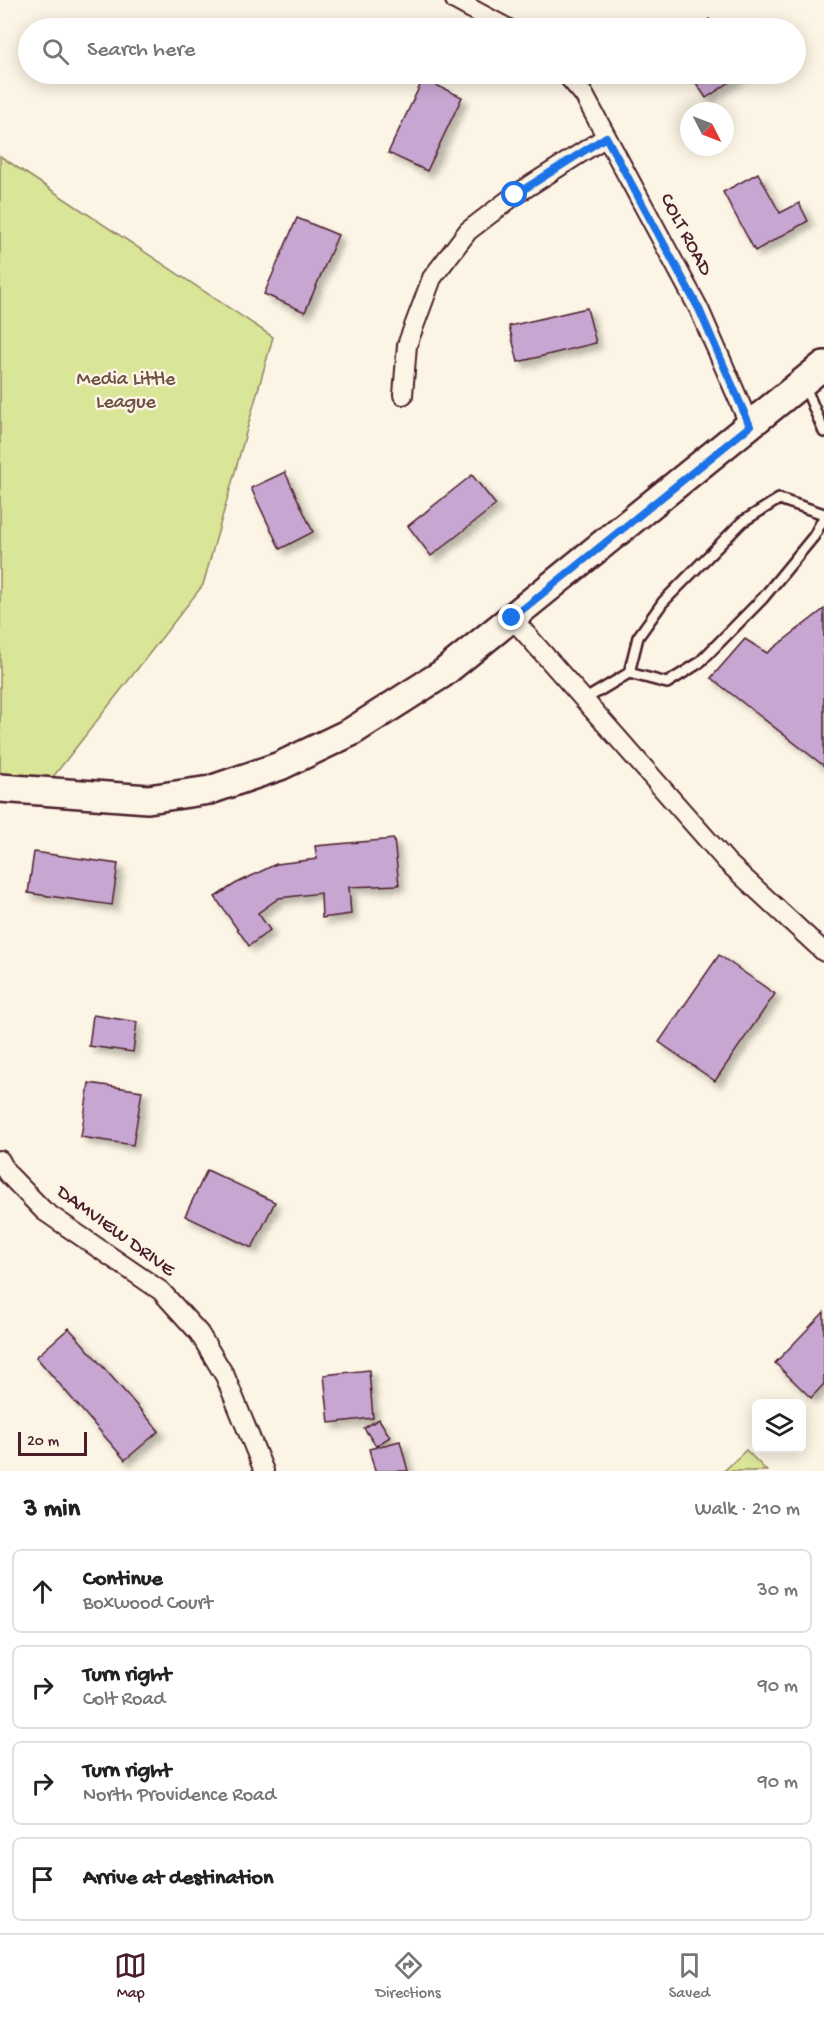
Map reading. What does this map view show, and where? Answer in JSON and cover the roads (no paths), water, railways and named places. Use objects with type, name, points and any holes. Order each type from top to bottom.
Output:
[{"type":"main road","points":[[0,788],[148,799],[210,790],[280,766],[351,732],[442,674],[824,365]]},
{"type":"street","points":[[455,0],[488,18]]},
{"type":"street","name":"COLT ROAD","points":[[575,84],[584,95],[699,309],[750,426]]},
{"type":"street","points":[[403,395],[407,345],[432,278],[468,231],[515,195],[606,137]]},
{"type":"street","points":[[512,618],[727,862],[824,952]]},
{"type":"street","name":"DAMVIEW DRIVE","points":[[0,1160],[7,1173],[44,1211],[162,1291],[199,1333],[225,1376],[264,1471]]},
{"type":"lane","points":[[803,382],[824,432]]},
{"type":"lane","points":[[584,700],[629,673],[667,682],[699,663],[763,598],[814,536],[824,516],[779,499],[742,522],[663,602],[638,637],[629,673]]},
{"type":"park label","name":"Media Little League","points":[[126,392]]}]
